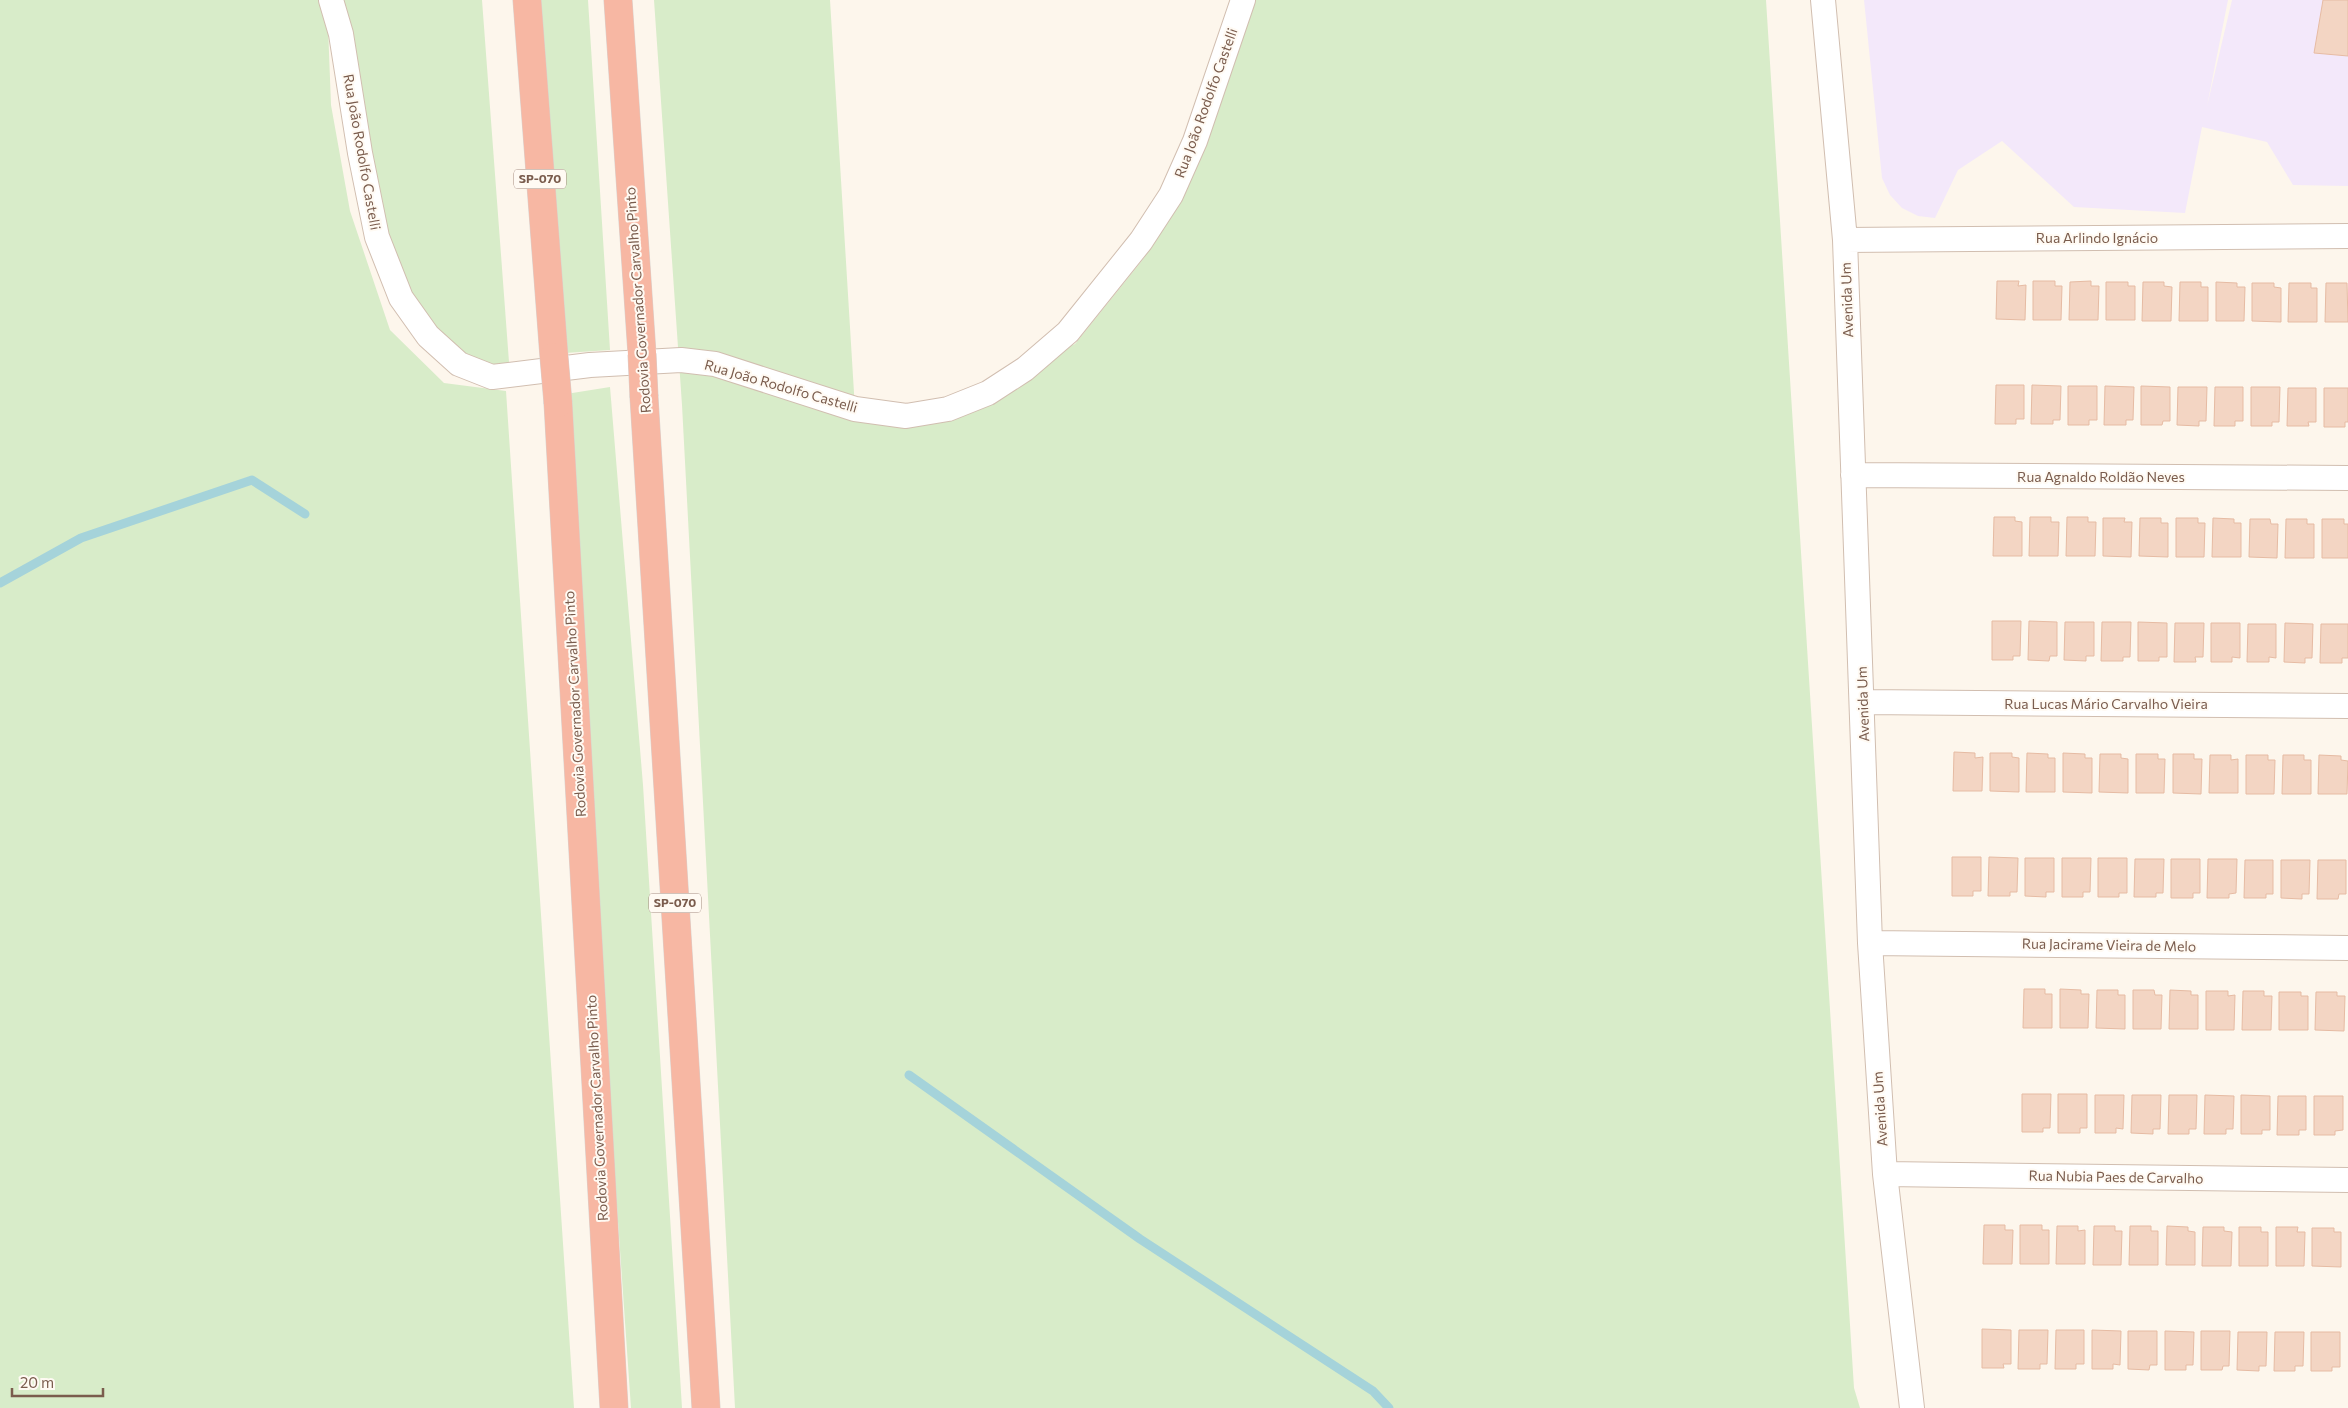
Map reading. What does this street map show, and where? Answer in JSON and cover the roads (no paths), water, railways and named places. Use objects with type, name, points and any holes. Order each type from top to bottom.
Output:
[{"type":"highway","name":"Rodovia Governador Carvalho Pinto","points":[[527,0],[558,403],[614,1408]]},
{"type":"highway","name":"Rodovia Governador Carvalho Pinto","points":[[618,0],[642,354],[706,1408]]},
{"type":"street","name":"Rua João Rodolfo Castelli","points":[[332,0],[342,34],[360,153],[377,237],[401,298],[428,336],[459,364],[492,377],[590,365],[681,360],[715,364],[855,410],[906,416],[948,409],[988,393],[1025,369],[1068,332],[1141,241],[1171,195],[1195,141],[1243,0]]},
{"type":"street","name":"Avenida Um","points":[[1823,0],[1845,240],[1863,702],[1870,943],[1885,1174],[1912,1408]]},
{"type":"street","name":"Rua Arlindo Ignácio","points":[[1845,240],[2348,236]]},
{"type":"street","name":"Rua Agnaldo Roldão Neves","points":[[1853,475],[2348,478]]},
{"type":"street","name":"Rua Lucas Mário Carvalho Vieira","points":[[1863,702],[2348,706]]},
{"type":"street","name":"Rua Jacirame Vieira de Melo","points":[[1870,943],[2348,948]]},
{"type":"street","name":"Rua Nubia Paes de Carvalho","points":[[1885,1174],[2348,1180]]},
{"type":"waterway","points":[[0,583],[81,538],[252,480],[305,514]]},
{"type":"waterway","points":[[909,1075],[1140,1239],[1373,1391],[1389,1408]]}]
